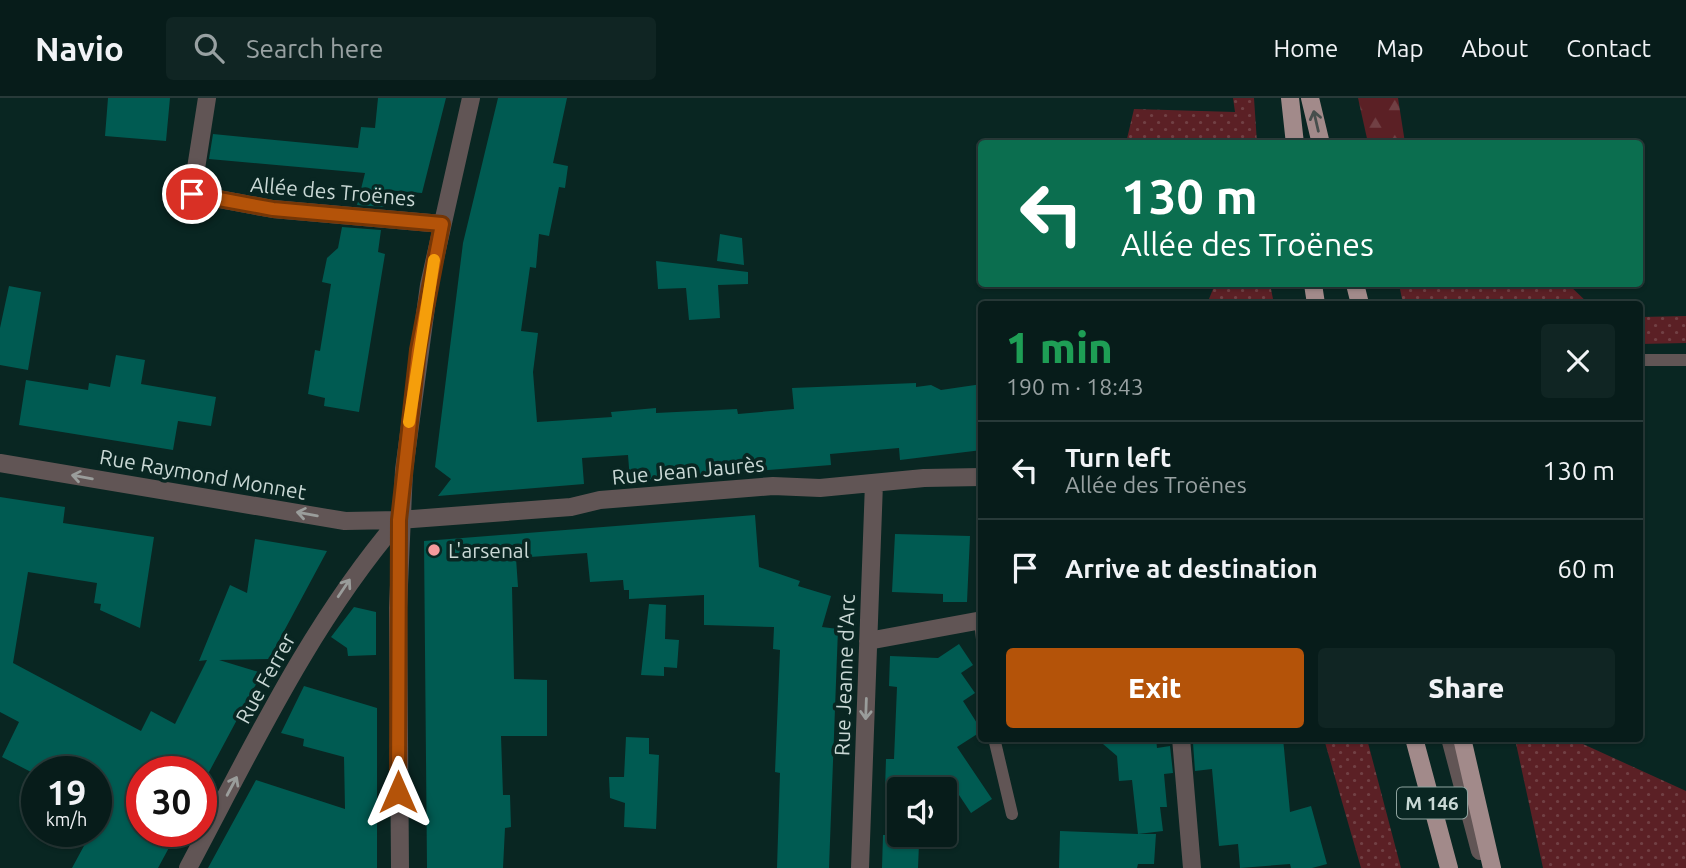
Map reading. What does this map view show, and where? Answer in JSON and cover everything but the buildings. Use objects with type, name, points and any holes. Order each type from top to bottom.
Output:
[{"type":"main road","points":[[1290,98],[1295,140]]},
{"type":"main road","points":[[1310,98],[1320,140]]},
{"type":"main road","name":"M 146","points":[[1415,742],[1449,868]]},
{"type":"main road","name":"M 146","points":[[1463,742],[1492,868]]},
{"type":"street","name":"Allée des Troënes","points":[[207,98],[192,194],[273,209],[442,224]]},
{"type":"street","points":[[400,868],[399,520],[418,350],[442,224],[471,98]]},
{"type":"street","name":"Rue Raymond Monnet","points":[[0,463],[345,521],[399,520]]},
{"type":"street","name":"Rue Jean Jaurès","points":[[399,520],[773,486],[820,488],[978,477]]},
{"type":"street","name":"Rue Jeanne d'Arc","points":[[860,868],[874,483]]},
{"type":"street","name":"Rue Ferrer","points":[[188,868],[321,625],[364,561],[399,520]]},
{"type":"street","points":[[868,640],[978,621]]},
{"type":"street","points":[[1181,742],[1192,868]]},
{"type":"street","points":[[1451,742],[1485,868]]},
{"type":"lane","points":[[1643,360],[1686,360]]},
{"type":"lane","points":[[995,742],[1012,814]]},
{"type":"green space","points":[[1233,98],[1254,98],[1257,140],[1127,140],[1134,109],[1235,112]]},
{"type":"green space","points":[[1358,98],[1398,98],[1405,140],[1367,140]]},
{"type":"green space","points":[[1214,287],[1271,287],[1273,301],[1208,301]]},
{"type":"green space","points":[[1400,287],[1571,287],[1586,301],[1402,301]]},
{"type":"green space","points":[[1686,316],[1686,343],[1643,344],[1643,317]]},
{"type":"green space","points":[[1325,742],[1368,742],[1401,868],[1361,868]]},
{"type":"green space","points":[[1516,742],[1579,742],[1686,791],[1686,868],[1543,868]]},
{"type":"slow traffic","points":[[409,422],[434,260]]},
{"type":"place","name":"L'arsenal","points":[[434,550]]},
{"type":"route","points":[[192,194],[273,209],[442,224],[418,350],[399,520],[398,792]]}]
